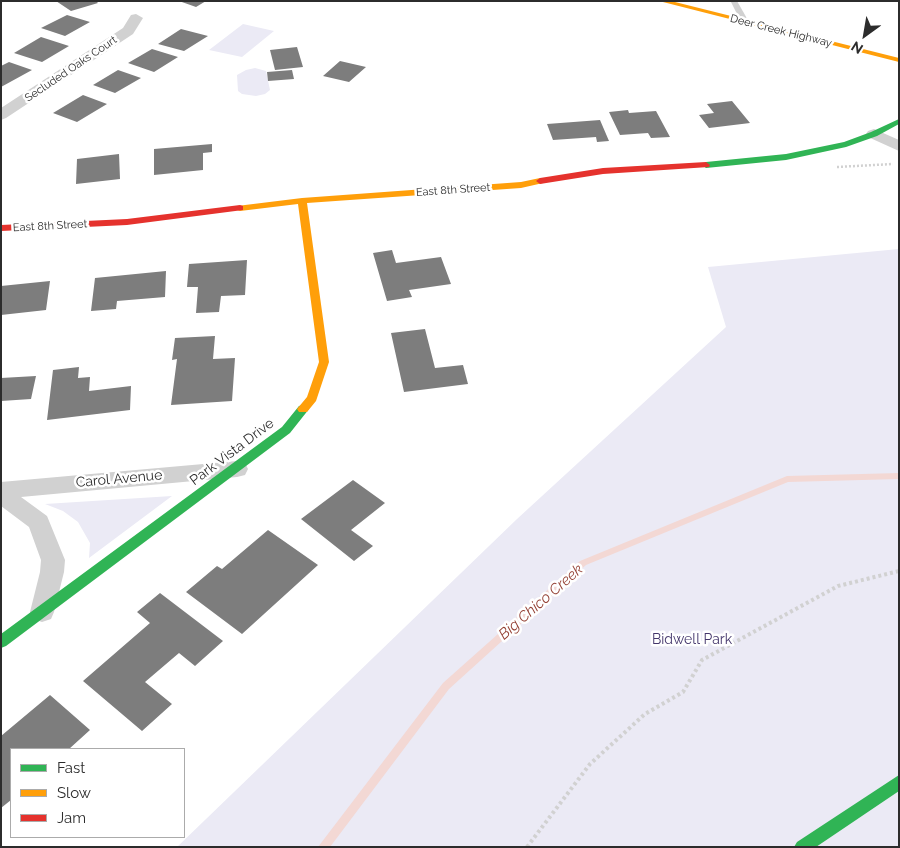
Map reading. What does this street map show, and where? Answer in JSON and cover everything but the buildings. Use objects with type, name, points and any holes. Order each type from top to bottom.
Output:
[{"type":"street","name":"Deer Creek Highway","points":[[662,1],[899,60]]},
{"type":"street","name":"Secluded Oaks Court","points":[[1,116],[128,31],[136,18]]},
{"type":"street","name":"East 8th Street","points":[[1,228],[127,222],[302,201],[521,185],[603,171],[715,164],[786,157],[846,144],[874,134],[899,121]]},
{"type":"street","points":[[874,134],[899,146]]},
{"type":"street","name":"Park Vista Drive","points":[[1,642],[237,469],[286,430],[312,398],[324,362],[302,201]]},
{"type":"street","name":"Carol Avenue","points":[[1,490],[237,469]]},
{"type":"street","points":[[1,494],[39,522],[53,560],[52,572],[42,612]]},
{"type":"street","points":[[802,847],[899,782]]},
{"type":"lane","points":[[734,2],[745,22]]},
{"type":"path","points":[[527,847],[590,764],[645,714],[683,692],[702,660],[838,586],[899,570]]},
{"type":"green space","points":[[243,24],[274,31],[242,57],[209,50]]},
{"type":"green space","points":[[255,68],[266,71],[270,90],[265,94],[256,96],[242,94],[238,91],[237,75]]},
{"type":"green space","name":"Bidwell Park","points":[[899,249],[899,847],[177,847],[517,519],[726,327],[708,267]]},
{"type":"green space","points":[[172,496],[89,558],[90,543],[78,522],[63,511],[45,504]]},
{"type":"waterway","name":"Big Chico Creek","points":[[323,847],[446,686],[583,563],[787,479],[899,476]]},
{"type":"traffic: fast","points":[[706,165],[786,157],[846,144],[874,134],[899,121]]},
{"type":"traffic: fast","points":[[1,642],[286,430],[303,409]]},
{"type":"traffic: fast","points":[[802,847],[899,782]]},
{"type":"traffic: slow","points":[[662,1],[899,60]]},
{"type":"traffic: slow","points":[[240,208],[302,201],[521,185],[540,181]]},
{"type":"traffic: slow","points":[[302,201],[324,362],[312,398],[303,409]]},
{"type":"traffic: jam","points":[[540,181],[603,171],[706,165]]},
{"type":"traffic: jam","points":[[1,228],[127,222],[240,208]]}]
